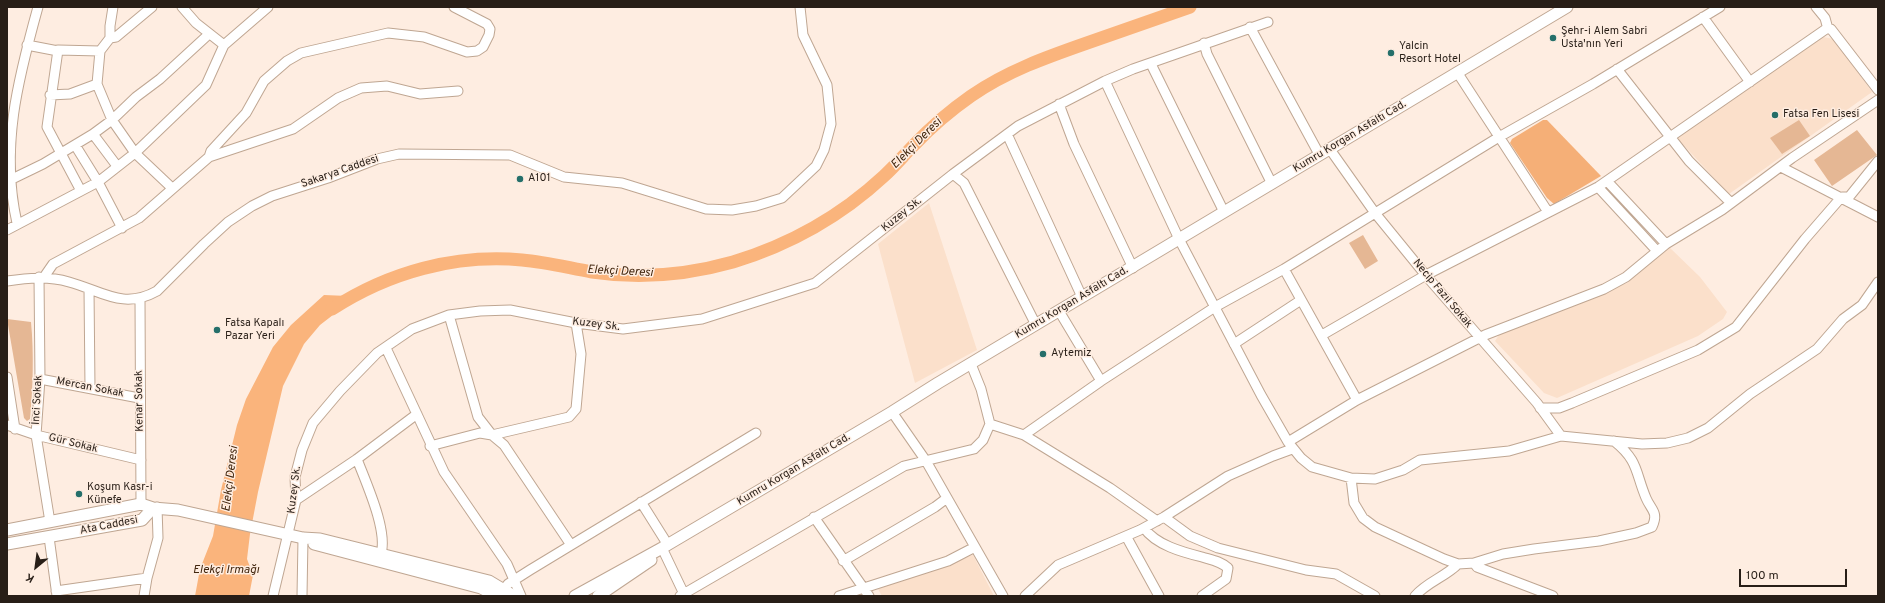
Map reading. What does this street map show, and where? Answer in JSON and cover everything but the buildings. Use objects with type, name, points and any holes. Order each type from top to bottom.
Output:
[{"type":"main road","name":"Kumru Korgan Asfaltı Cad.","points":[[575,596],[665,546],[892,412],[1082,297],[1133,268],[1329,148],[1567,7]]},
{"type":"main road","name":"Ata Caddesi","points":[[7,528],[50,522],[141,504],[155,508]]},
{"type":"main road","points":[[155,508],[178,510],[303,538],[320,539],[341,548]]},
{"type":"main road","name":"Ata Caddesi","points":[[7,544],[142,520],[155,508]]},
{"type":"main road","points":[[303,538],[315,545],[341,548],[422,568],[489,581],[500,594],[514,596]]},
{"type":"main road","points":[[598,596],[653,558],[665,546]]},
{"type":"street","points":[[17,223],[8,166],[13,107],[18,77],[38,7]]},
{"type":"street","points":[[110,38],[113,7]]},
{"type":"street","points":[[152,7],[116,36],[110,38],[100,51],[97,84],[112,120],[135,153],[172,188]]},
{"type":"street","points":[[182,7],[209,34],[224,45]]},
{"type":"street","points":[[7,230],[17,223],[98,182],[135,153],[206,85],[224,45],[268,7]]},
{"type":"street","points":[[209,157],[211,151],[246,113],[264,82],[287,61],[301,53],[388,33],[424,37],[467,52],[477,52],[483,47],[489,35],[490,28],[487,24],[454,7]]},
{"type":"street","name":"Sakarya Caddesi","points":[[7,281],[41,277],[69,282],[122,300],[140,299],[157,291],[228,222],[252,206],[272,196],[328,178],[377,159],[399,154],[510,154],[564,177],[622,183],[706,209],[732,210],[756,206],[782,198],[816,166],[824,150],[831,124],[827,85],[803,35],[800,7]]},
{"type":"street","points":[[1024,435],[1101,381],[1215,307],[1284,269],[1499,137],[1720,7]]},
{"type":"street","points":[[1816,7],[1825,18],[1828,29],[1831,29],[1878,90]]},
{"type":"street","points":[[1703,17],[1750,82]]},
{"type":"street","name":"Kuzey Sk.","points":[[273,596],[284,533],[296,500],[295,477],[302,450],[313,423],[340,391],[377,353],[412,329],[449,315],[510,310],[576,323],[623,329],[702,319],[815,283],[952,174],[1007,134],[1059,104],[1134,68],[1151,64],[1204,43],[1268,22]]},
{"type":"street","points":[[1250,27],[1319,154]]},
{"type":"street","points":[[1322,335],[1426,275],[1598,187],[1828,29]]},
{"type":"street","points":[[10,180],[60,154],[94,134],[112,120],[136,97],[160,79],[209,34]]},
{"type":"street","points":[[1204,43],[1207,54],[1272,184]]},
{"type":"street","points":[[27,45],[58,51],[78,49],[100,51]]},
{"type":"street","points":[[58,51],[46,127],[81,191]]},
{"type":"street","points":[[1151,64],[1224,212]]},
{"type":"street","points":[[1618,68],[1689,161],[1731,203]]},
{"type":"street","points":[[1457,72],[1548,212]]},
{"type":"street","points":[[1105,81],[1179,239],[1234,344],[1290,445],[1312,467],[1351,478],[1375,479],[1403,470],[1420,460],[1509,451],[1560,436],[1642,444],[1667,443],[1688,438],[1708,428],[1750,394],[1817,349],[1843,319],[1862,305],[1878,282]]},
{"type":"street","points":[[50,95],[70,94],[97,84]]},
{"type":"street","points":[[41,277],[53,264],[138,218],[209,157],[292,129],[338,98],[361,88],[387,86],[420,94],[458,91]]},
{"type":"street","points":[[1025,596],[1058,565],[1144,528],[1228,476],[1273,456],[1357,400],[1480,338],[1485,334],[1604,289],[1626,277],[1666,244],[1731,203],[1792,158],[1878,100]]},
{"type":"street","points":[[1059,104],[1074,144],[1133,268]]},
{"type":"street","points":[[94,134],[117,166]]},
{"type":"street","points":[[1007,134],[1082,297]]},
{"type":"street","points":[[75,145],[98,182],[122,228]]},
{"type":"street","name":"Necip Fazıl Sokak","points":[[1329,148],[1375,213],[1540,408],[1560,436]]},
{"type":"street","points":[[1540,408],[1559,408],[1572,403],[1698,350],[1736,327],[1805,239],[1842,197],[1849,197],[1878,161]]},
{"type":"street","points":[[1781,167],[1842,197],[1878,217]]},
{"type":"street","points":[[952,174],[964,184],[1036,325]]},
{"type":"street","points":[[1607,181],[1666,244]]},
{"type":"street","points":[[1598,187],[1657,251]]},
{"type":"street","points":[[1284,269],[1357,400]]},
{"type":"street","name":"İnci Sokak","points":[[41,277],[40,379],[36,435],[50,522]]},
{"type":"street","points":[[89,289],[90,388]]},
{"type":"street","name":"Kenar Sokak","points":[[140,299],[139,398],[141,504]]},
{"type":"street","points":[[1234,344],[1301,300]]},
{"type":"street","points":[[1059,312],[1101,381]]},
{"type":"street","points":[[449,315],[478,417],[492,435],[504,445],[571,545]]},
{"type":"street","points":[[430,446],[480,433],[492,435],[569,417],[576,409],[581,354],[576,323]]},
{"type":"street","points":[[386,348],[417,414],[430,446],[444,472],[507,564],[521,596]]},
{"type":"street","points":[[641,502],[665,546],[682,595],[697,592],[814,517],[904,466],[974,449],[983,440],[990,424],[981,389],[970,364]]},
{"type":"street","points":[[7,377],[11,427]]},
{"type":"street","name":"Mercan Sokak","points":[[40,379],[139,398]]},
{"type":"street","points":[[892,412],[926,461],[1003,596]]},
{"type":"street","points":[[296,500],[357,459],[417,414]]},
{"type":"street","points":[[990,424],[1024,435],[1190,536],[1218,548],[1306,570],[1336,574],[1375,596]]},
{"type":"street","name":"Gür Sokak","points":[[11,427],[36,435],[141,460]]},
{"type":"street","points":[[500,594],[514,580],[756,433]]},
{"type":"street","points":[[1351,478],[1354,503],[1363,518],[1375,527],[1444,559],[1458,564],[1474,563],[1503,554],[1566,546],[1636,533],[1652,527],[1656,519],[1654,512],[1646,498],[1638,470],[1630,456],[1614,441]]},
{"type":"street","points":[[357,459],[381,530],[383,544],[380,558]]},
{"type":"street","points":[[843,561],[935,507],[946,498]]},
{"type":"street","points":[[144,596],[147,578],[158,538],[155,508]]},
{"type":"street","points":[[814,517],[843,561],[867,592]]},
{"type":"street","points":[[1144,528],[1149,534],[1173,548],[1218,561],[1228,568],[1226,579],[1202,596]]},
{"type":"street","points":[[1126,536],[1160,596]]},
{"type":"street","points":[[49,537],[56,594],[147,578]]},
{"type":"street","points":[[302,596],[303,538]]},
{"type":"street","points":[[839,596],[867,592],[948,561],[975,547]]},
{"type":"street","points":[[1474,563],[1477,567],[1553,596]]},
{"type":"street","points":[[1407,596],[1417,593],[1450,572],[1458,564]]},
{"type":"shaded area","name":"Fatsa Fen Lisesi","points":[[1823,37],[1834,39],[1872,92],[1729,194],[1677,138]]},
{"type":"shaded area","points":[[1543,120],[1547,120],[1601,176],[1554,204],[1547,198],[1510,143],[1512,139]]},
{"type":"shaded area","points":[[1799,120],[1810,136],[1782,154],[1770,138]]},
{"type":"shaded area","points":[[1857,130],[1877,155],[1832,186],[1814,160]]},
{"type":"shaded area","points":[[929,203],[977,350],[915,383],[878,244]]},
{"type":"shaded area","points":[[1363,235],[1378,261],[1365,269],[1349,243]]},
{"type":"shaded area","points":[[1666,244],[1700,277],[1727,312],[1723,319],[1698,336],[1557,398],[1544,393],[1495,341],[1501,332],[1627,283]]},
{"type":"shaded area","points":[[7,319],[31,322],[33,346],[32,383],[30,419],[27,421],[24,418]]},
{"type":"shaded area","points":[[973,555],[994,596],[882,596],[878,589]]},
{"type":"water","name":"Elekçi Irmağı","points":[[324,295],[348,296],[342,308],[320,325],[304,344],[283,386],[258,492],[250,534],[247,559],[253,575],[249,596],[195,596],[200,569],[213,536],[221,490],[237,425],[246,399],[273,347],[291,325]]},
{"type":"waterway","name":"Elekçi Deresi","points":[[332,309],[376,285],[423,268],[447,263],[472,260],[522,260],[592,272],[645,275],[681,273],[698,270],[733,262],[754,255],[813,228],[850,204],[884,176],[941,119],[971,96],[999,79],[1028,65],[1057,54],[1190,7]]},
{"type":"place","name":"Şehr-i Alem Sabri Usta'nın Yeri","points":[[1553,38]]},
{"type":"place","name":"Yalcin Resort Hotel","points":[[1391,53]]},
{"type":"place","name":"Fatsa Fen Lisesi","points":[[1775,115]]},
{"type":"place","name":"A101","points":[[520,179]]},
{"type":"place","name":"Fatsa Kapalı Pazar Yeri","points":[[217,330]]},
{"type":"place","name":"Aytemiz","points":[[1043,354]]},
{"type":"place","name":"Koşum Kasr-i Künefe","points":[[79,494]]}]
